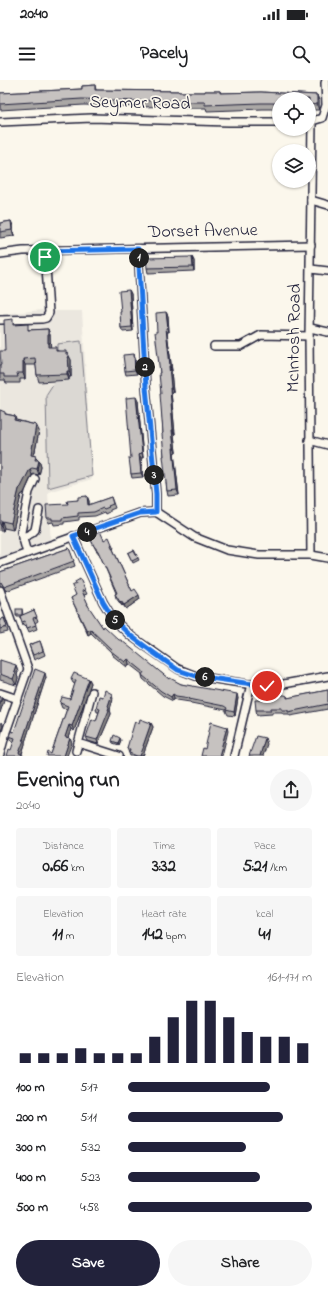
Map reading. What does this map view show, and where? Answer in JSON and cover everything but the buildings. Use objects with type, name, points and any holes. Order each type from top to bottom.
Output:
[{"type":"street","points":[[316,120],[322,118],[326,105],[326,80]]},
{"type":"street","name":"Seymer Road","points":[[0,122],[92,118],[272,122]]},
{"type":"street","name":"McIntosh Road","points":[[310,136],[311,269],[309,336],[309,440],[311,555]]},
{"type":"street","points":[[311,200],[328,205]]},
{"type":"street","name":"Dorset Avenue","points":[[0,254],[23,251],[311,245]]},
{"type":"street","points":[[138,249],[146,387],[156,494],[156,512]]},
{"type":"street","points":[[0,320],[46,318],[48,313],[45,251]]},
{"type":"street","points":[[311,269],[328,271]]},
{"type":"street","points":[[310,328],[328,332]]},
{"type":"street","points":[[214,346],[241,346],[261,335],[309,336]]},
{"type":"street","points":[[309,440],[328,445]]},
{"type":"street","points":[[27,553],[21,532],[29,492],[35,479]]},
{"type":"street","points":[[22,538],[35,530],[39,510]]},
{"type":"street","points":[[0,563],[140,513],[156,512],[194,537],[227,550],[259,556],[311,555],[328,558]]},
{"type":"street","points":[[73,536],[103,602],[114,620],[131,636],[178,670],[196,676],[267,686],[328,676]]},
{"type":"street","points":[[0,590],[28,669],[0,754]]},
{"type":"street","points":[[234,756],[252,684]]},
{"type":"street","points":[[76,751],[92,692]]},
{"type":"street","points":[[0,693],[18,699]]},
{"type":"street","points":[[78,743],[118,756]]},
{"type":"shaded area","points":[[41,259],[50,259],[51,311],[82,311],[92,479],[48,492],[51,545],[0,563],[0,314],[43,310]]},
{"type":"shaded area","points":[[81,341],[92,476],[48,488],[46,395],[57,378],[57,344]]},
{"type":"route","points":[[45,257],[45,251],[138,249],[146,387],[156,494],[156,512],[140,513],[73,536],[103,602],[114,620],[131,636],[178,670],[196,676],[267,686]]}]
